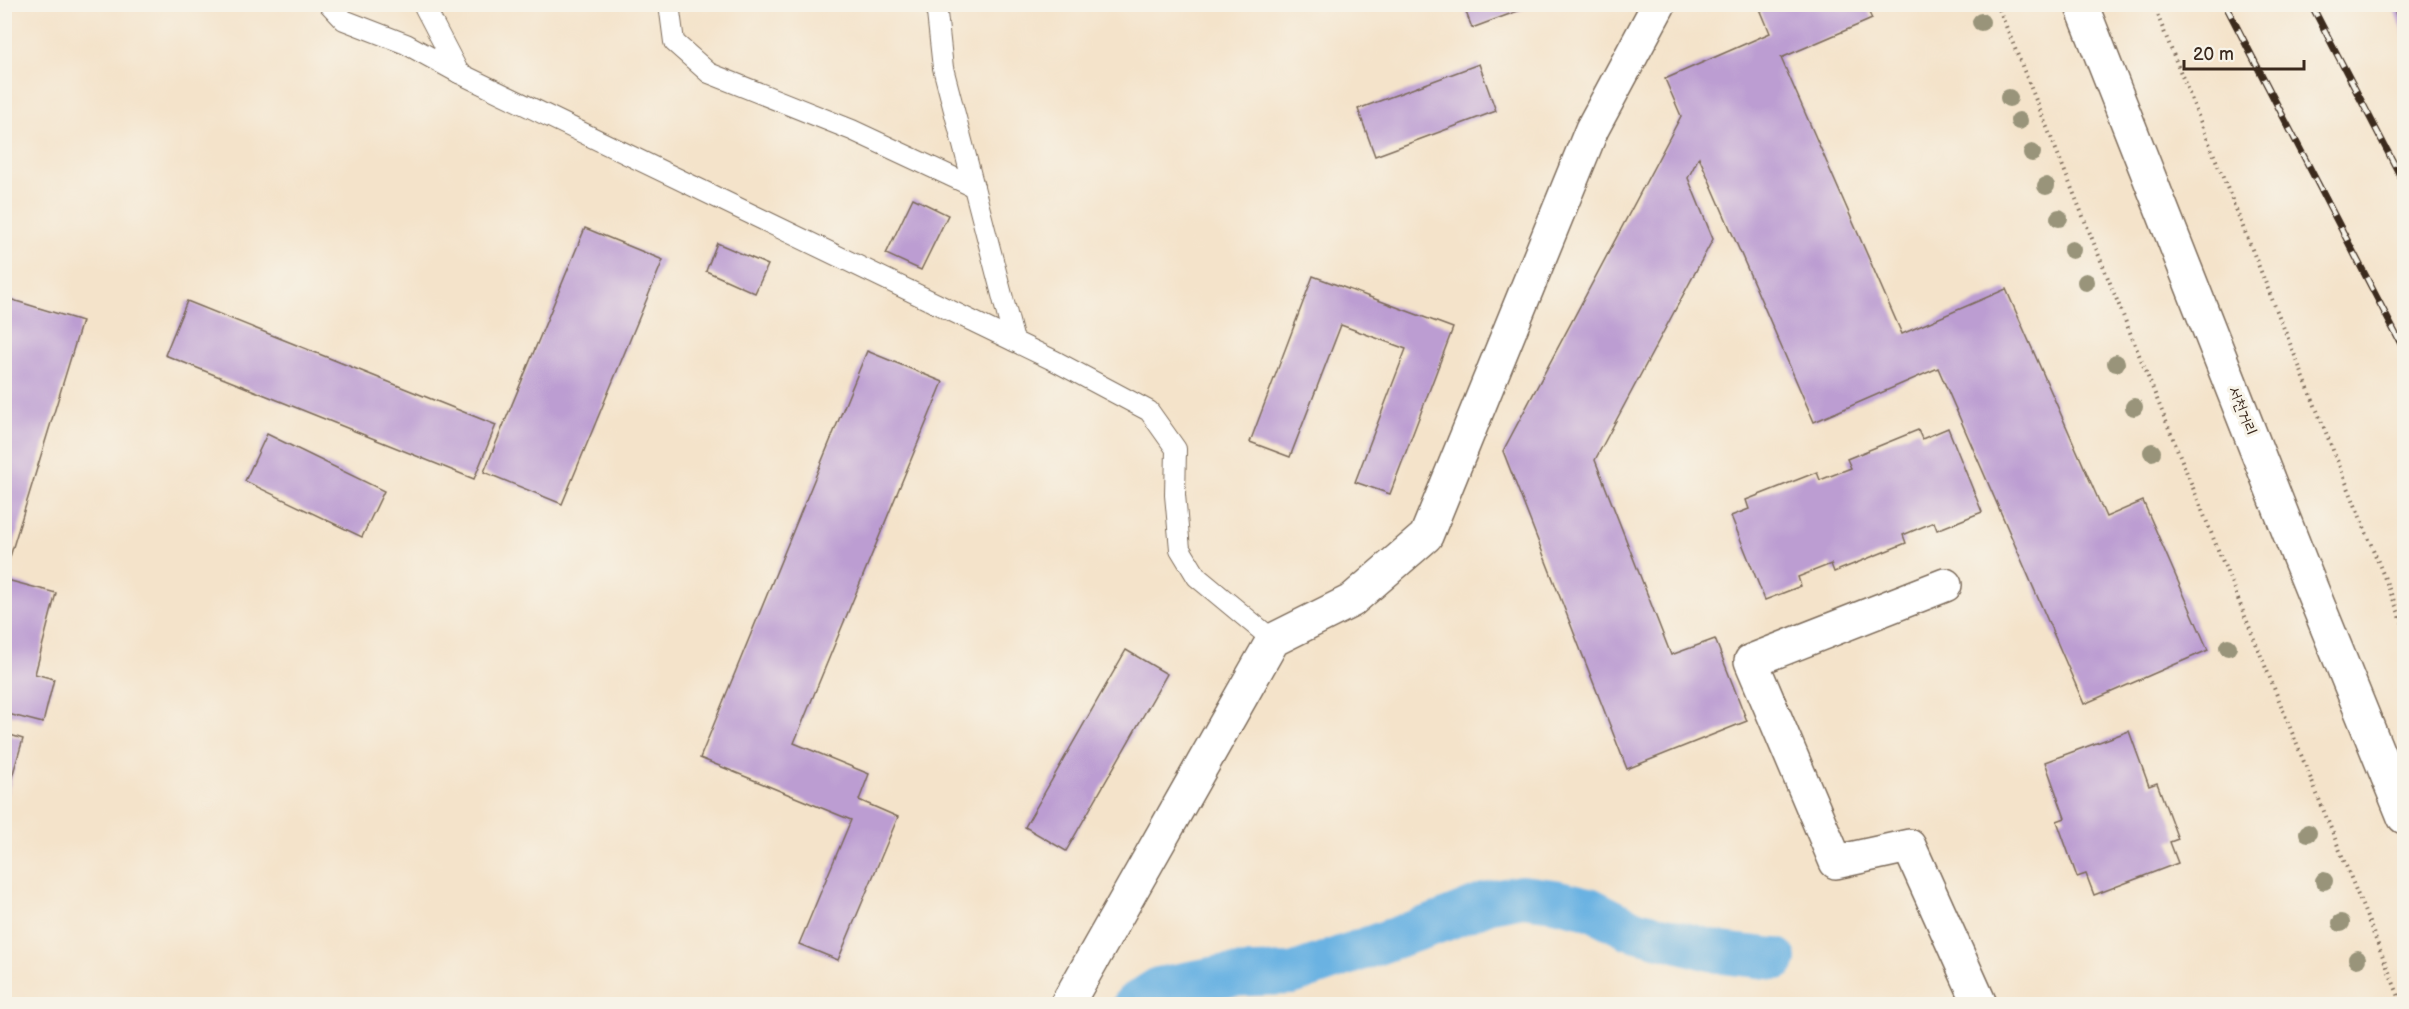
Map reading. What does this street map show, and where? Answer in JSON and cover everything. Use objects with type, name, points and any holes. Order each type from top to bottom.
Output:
[{"type":"street","points":[[1067,1005],[1273,640],[1351,601],[1426,536],[1592,129],[1659,4]]},
{"type":"street","name":"서천거리","points":[[2081,4],[2301,563],[2404,817]]},
{"type":"street","points":[[1945,585],[1751,661],[1836,862],[1909,846],[1980,1005]]},
{"type":"lane","points":[[329,4],[344,20],[406,44],[459,73],[1014,341],[1149,411],[1176,449],[1175,495],[1180,549],[1197,577],[1273,640]]},
{"type":"lane","points":[[423,4],[459,73]]},
{"type":"lane","points":[[669,4],[675,42],[709,73],[852,130],[974,187]]},
{"type":"lane","points":[[936,4],[943,68],[1014,341]]},
{"type":"path","points":[[1997,4],[2402,1005]]},
{"type":"path","points":[[2153,4],[2404,626]]},
{"type":"building","points":[[1463,4],[1534,4],[1534,5],[1472,28]]},
{"type":"building","points":[[1758,4],[1865,4],[1872,19],[1781,58],[1902,334],[2006,289],[2106,517],[2143,501],[2208,650],[2084,704],[1938,368],[1814,422],[1699,157],[1688,178],[1713,239],[1595,460],[1671,655],[1715,639],[1747,721],[1627,769],[1503,451],[1681,116],[1665,79],[1770,33]]},
{"type":"building","points":[[2392,4],[2404,4],[2404,36]]},
{"type":"building","points":[[1479,64],[1496,111],[1375,156],[1358,109]]},
{"type":"building","points":[[913,198],[948,215],[921,270],[886,254]]},
{"type":"building","points":[[585,228],[663,260],[562,504],[484,472]]},
{"type":"building","points":[[717,243],[768,265],[755,293],[706,271]]},
{"type":"building","points":[[1313,276],[1453,328],[1390,494],[1355,482],[1406,349],[1341,325],[1290,457],[1250,442]]},
{"type":"building","points":[[6,298],[82,321],[6,570],[4,569],[4,304]]},
{"type":"building","points":[[187,301],[496,425],[474,479],[165,355]]},
{"type":"building","points":[[867,351],[943,382],[794,743],[869,774],[859,800],[898,817],[838,960],[799,944],[851,820],[700,758]]},
{"type":"building","points":[[1948,428],[1982,512],[1937,530],[1934,522],[1903,535],[1906,543],[1834,572],[1831,564],[1798,577],[1801,586],[1765,600],[1731,516],[1749,509],[1746,500],[1817,472],[1820,480],[1851,468],[1847,459],[1918,430],[1922,439]]},
{"type":"building","points":[[267,434],[384,491],[362,537],[245,481]]},
{"type":"building","points":[[7,580],[56,593],[35,674],[54,679],[43,723],[4,713],[4,589]]},
{"type":"building","points":[[1126,650],[1167,674],[1066,851],[1025,827]]},
{"type":"building","points":[[2129,731],[2149,786],[2157,783],[2178,839],[2170,842],[2178,863],[2094,895],[2086,874],[2077,877],[2057,821],[2065,818],[2045,762]]},
{"type":"building","points":[[4,733],[23,739],[5,801],[4,801]]},
{"type":"waterway","points":[[1134,1004],[1159,988],[1223,976],[1292,974],[1490,902],[1522,896],[1589,908],[1630,929],[1722,953],[1776,959]]},
{"type":"railway","points":[[2225,4],[2404,350]]},
{"type":"railway","points":[[2311,4],[2404,183]]}]
